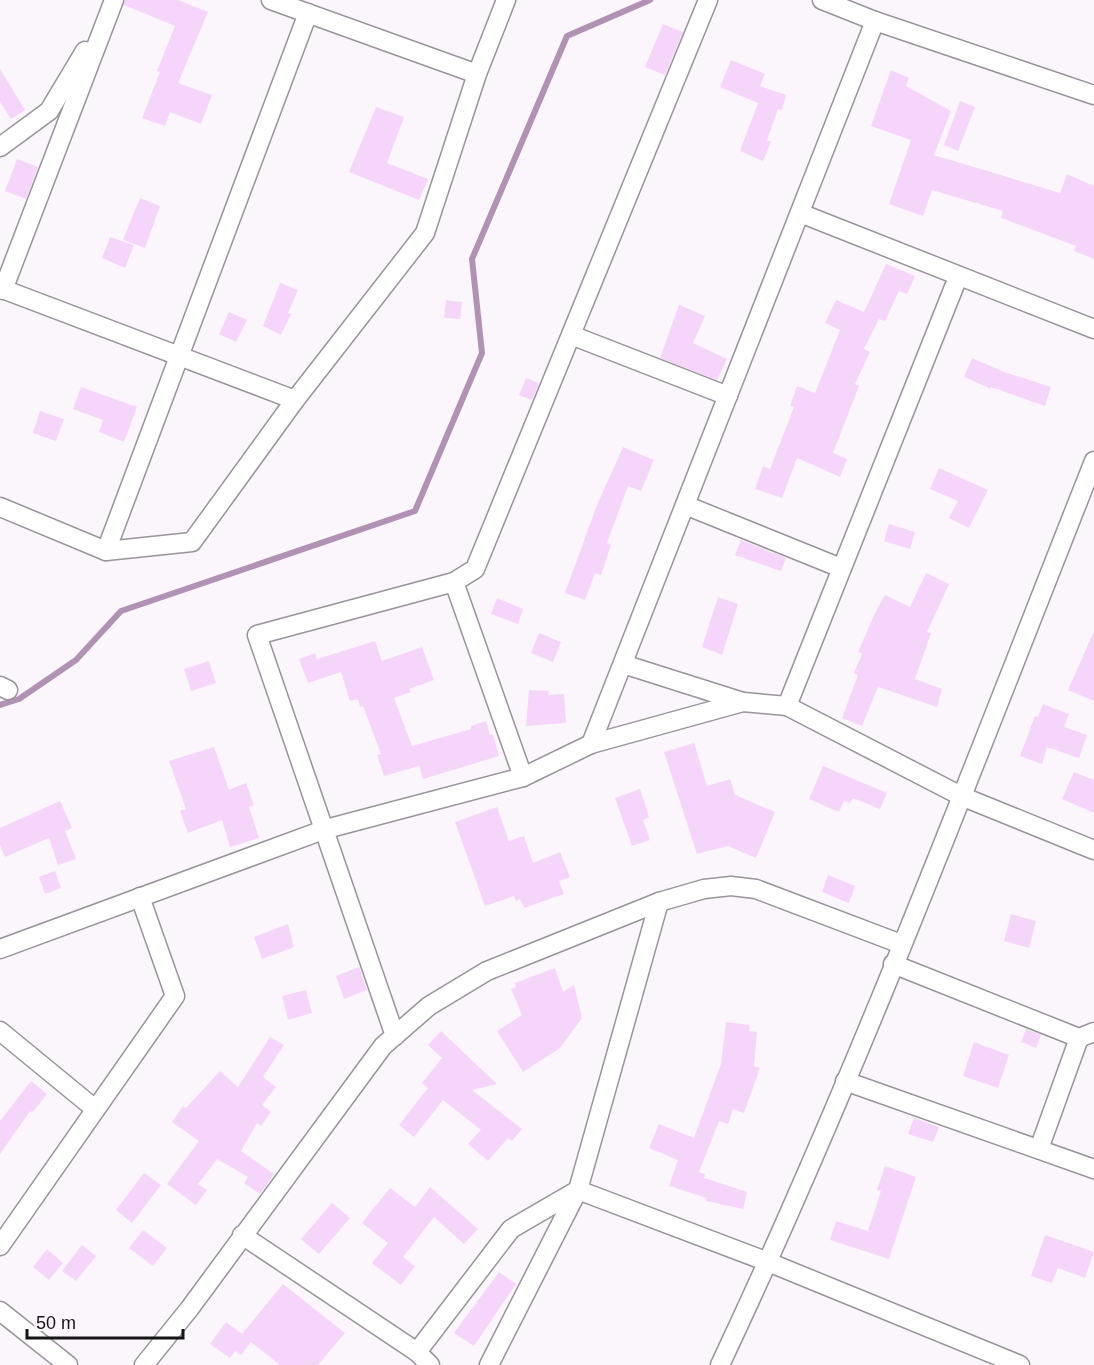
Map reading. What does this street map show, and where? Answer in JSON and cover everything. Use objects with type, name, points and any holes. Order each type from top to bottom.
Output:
[{"type":"street","points":[[0,147],[49,111],[113,0]]},
{"type":"street","points":[[113,0],[2,289],[295,400]]},
{"type":"street","points":[[271,0],[477,74]]},
{"type":"street","points":[[0,507],[106,550],[192,542],[295,400],[425,233],[477,74],[506,0]]},
{"type":"street","points":[[395,1036],[326,829],[257,635],[454,582],[475,569],[708,0]]},
{"type":"street","points":[[822,0],[875,21],[1094,95]]},
{"type":"street","points":[[106,550],[308,13]]},
{"type":"street","points":[[591,744],[875,21]]},
{"type":"street","points":[[800,213],[958,277],[1094,328]]},
{"type":"street","points":[[787,706],[958,277]]},
{"type":"street","points":[[571,335],[728,396]]},
{"type":"street","points":[[720,1365],[768,1262],[845,1081],[1094,461]]},
{"type":"street","points":[[685,505],[841,568]]},
{"type":"street","points":[[454,582],[523,777]]},
{"type":"street","points":[[623,664],[743,702],[787,706],[961,796],[1094,850]]},
{"type":"street","points":[[0,949],[326,829],[523,777],[591,744],[743,702]]},
{"type":"street","points":[[144,1365],[190,1308],[383,1046],[429,1006],[487,971],[659,902],[704,889],[731,886],[756,889],[901,944]]},
{"type":"street","points":[[0,1246],[175,996],[140,897]]},
{"type":"street","points":[[489,1365],[578,1190],[659,902]]},
{"type":"street","points":[[893,964],[1087,1035],[1039,1149]]},
{"type":"street","points":[[0,1031],[95,1109]]},
{"type":"street","points":[[845,1081],[1094,1169]]},
{"type":"street","points":[[242,1235],[424,1358],[511,1229],[578,1190]]},
{"type":"street","points":[[578,1190],[768,1262],[1020,1365]]},
{"type":"street","points":[[0,1311],[68,1365]]},
{"type":"building","points":[[125,0],[178,0],[208,12],[178,83],[212,95],[201,124],[170,112],[165,126],[142,118],[175,26],[124,5]]},
{"type":"building","points":[[663,24],[683,32],[665,75],[645,67]]},
{"type":"building","points":[[731,60],[765,74],[760,86],[786,95],[782,110],[778,109],[767,140],[771,142],[763,161],[740,151],[758,103],[720,87]]},
{"type":"building","points":[[0,69],[25,110],[11,119],[0,102]]},
{"type":"building","points":[[891,70],[909,78],[906,86],[951,111],[934,155],[1060,193],[1067,174],[1094,186],[1094,259],[1074,251],[1076,246],[1001,218],[1003,211],[932,190],[923,216],[889,204],[911,140],[871,126]]},
{"type":"building","points":[[960,101],[975,107],[958,151],[944,145]]},
{"type":"building","points":[[376,107],[404,117],[387,163],[428,179],[419,200],[349,172]]},
{"type":"building","points":[[17,159],[38,167],[26,199],[5,191]]},
{"type":"building","points":[[140,198],[160,206],[145,248],[123,240]]},
{"type":"building","points":[[110,237],[134,245],[125,268],[102,258]]},
{"type":"building","points":[[886,264],[915,276],[907,294],[899,291],[885,321],[879,319],[864,349],[870,352],[855,384],[859,386],[833,453],[847,459],[840,477],[797,458],[782,498],[755,489],[763,466],[770,469],[794,407],[790,406],[797,386],[815,393],[840,330],[825,323],[836,300],[864,312]]},
{"type":"building","points":[[280,283],[298,290],[288,313],[291,314],[281,335],[263,326]]},
{"type":"building","points":[[446,300],[462,302],[460,319],[444,318]]},
{"type":"building","points":[[679,305],[705,316],[693,343],[727,359],[717,380],[660,358]]},
{"type":"building","points":[[229,312],[247,320],[236,342],[219,334]]},
{"type":"building","points":[[972,358],[1004,372],[1051,387],[1045,406],[991,387],[991,389],[964,377]]},
{"type":"building","points":[[526,378],[539,383],[532,400],[519,395]]},
{"type":"building","points":[[81,387],[137,407],[124,442],[99,432],[103,420],[73,409]]},
{"type":"building","points":[[40,411],[64,419],[56,441],[33,433]]},
{"type":"building","points":[[623,447],[654,460],[641,491],[628,486],[607,543],[611,545],[601,575],[595,573],[585,600],[565,593],[597,505]]},
{"type":"building","points":[[939,468],[988,490],[969,528],[949,518],[958,501],[930,489]]},
{"type":"building","points":[[889,524],[915,532],[910,549],[884,541]]},
{"type":"building","points":[[741,540],[786,558],[781,571],[735,555]]},
{"type":"building","points":[[926,573],[949,584],[927,632],[931,633],[915,679],[942,689],[937,707],[878,687],[862,726],[842,718],[858,675],[854,673],[862,654],[858,652],[885,595],[910,607]]},
{"type":"building","points":[[718,597],[738,604],[722,655],[702,647]]},
{"type":"building","points":[[497,598],[523,609],[518,624],[491,614]]},
{"type":"building","points":[[1094,631],[1094,701],[1068,690]]},
{"type":"building","points":[[539,633],[561,642],[553,662],[531,653]]},
{"type":"building","points":[[375,641],[382,661],[422,647],[434,680],[409,689],[411,692],[394,698],[412,746],[471,729],[471,726],[486,721],[490,735],[493,734],[499,756],[423,779],[419,766],[384,776],[377,755],[381,754],[363,706],[360,707],[358,699],[350,701],[341,672],[308,683],[299,659],[315,653],[317,659]]},
{"type":"building","points":[[209,661],[216,683],[191,691],[184,669]]},
{"type":"building","points":[[529,690],[549,691],[548,695],[564,694],[566,723],[526,726]]},
{"type":"building","points":[[1043,704],[1069,714],[1064,727],[1087,735],[1079,758],[1047,747],[1042,764],[1020,756],[1035,716],[1038,717]]},
{"type":"building","points":[[694,743],[707,786],[730,779],[735,795],[775,812],[756,858],[728,846],[697,854],[664,752]]},
{"type":"building","points":[[214,747],[229,790],[246,783],[254,805],[249,807],[259,838],[230,847],[222,820],[188,833],[180,811],[186,809],[169,761]]},
{"type":"building","points":[[823,766],[887,793],[880,809],[853,798],[850,803],[844,801],[839,812],[809,799]]},
{"type":"building","points":[[1074,772],[1094,780],[1094,813],[1062,799]]},
{"type":"building","points":[[640,789],[649,817],[643,820],[650,840],[632,846],[615,798]]},
{"type":"building","points":[[60,801],[72,828],[65,831],[76,859],[58,865],[49,838],[5,857],[0,845],[0,828]]},
{"type":"building","points":[[497,807],[509,841],[524,836],[533,863],[560,852],[570,877],[559,881],[564,894],[524,908],[520,899],[516,901],[514,896],[485,906],[455,822]]},
{"type":"building","points":[[55,871],[61,888],[45,894],[39,877]]},
{"type":"building","points":[[828,875],[855,886],[849,903],[822,892]]},
{"type":"building","points":[[1011,914],[1036,921],[1029,948],[1004,941]]},
{"type":"building","points":[[288,924],[294,947],[262,959],[254,937]]},
{"type":"building","points":[[359,967],[367,990],[344,999],[336,976]]},
{"type":"building","points":[[555,968],[563,992],[574,985],[582,1018],[560,1048],[523,1072],[497,1031],[522,1015],[511,989],[516,987],[515,983]]},
{"type":"building","points":[[306,990],[312,1013],[288,1020],[282,996]]},
{"type":"building","points":[[726,1022],[750,1025],[749,1031],[757,1032],[754,1066],[760,1068],[744,1113],[733,1109],[728,1124],[719,1121],[699,1172],[705,1174],[704,1178],[747,1192],[743,1209],[706,1201],[707,1198],[669,1186],[678,1160],[649,1148],[659,1124],[694,1138],[721,1064]]},
{"type":"building","points":[[1026,1029],[1041,1035],[1036,1048],[1021,1042]]},
{"type":"building","points":[[441,1031],[497,1084],[472,1090],[522,1129],[512,1141],[508,1138],[488,1161],[468,1144],[481,1130],[443,1100],[414,1137],[399,1125],[428,1088],[422,1083],[442,1058],[428,1045]]},
{"type":"building","points":[[270,1037],[284,1045],[263,1077],[276,1087],[262,1105],[271,1112],[261,1126],[257,1123],[241,1151],[274,1174],[260,1194],[244,1183],[248,1177],[217,1159],[198,1184],[207,1190],[196,1205],[167,1184],[199,1141],[172,1122],[183,1106],[186,1108],[220,1071],[238,1087]]},
{"type":"building","points":[[974,1042],[1009,1055],[998,1088],[963,1076]]},
{"type":"building","points":[[31,1081],[47,1094],[32,1113],[30,1111],[0,1154],[0,1121]]},
{"type":"building","points":[[914,1118],[939,1127],[933,1142],[908,1134]]},
{"type":"building","points":[[885,1166],[916,1177],[889,1259],[830,1240],[836,1221],[868,1231],[881,1191],[877,1190]]},
{"type":"building","points":[[144,1173],[161,1185],[132,1223],[116,1210]]},
{"type":"building","points":[[430,1187],[478,1229],[464,1244],[434,1217],[403,1257],[415,1266],[401,1285],[372,1263],[388,1243],[362,1223],[390,1188],[415,1207]]},
{"type":"building","points":[[332,1203],[350,1218],[319,1254],[301,1239]]},
{"type":"building","points":[[143,1230],[167,1248],[153,1266],[129,1248]]},
{"type":"building","points":[[1045,1235],[1094,1252],[1085,1278],[1058,1268],[1052,1283],[1031,1276]]},
{"type":"building","points":[[82,1245],[96,1256],[76,1281],[62,1271]]},
{"type":"building","points":[[47,1249],[63,1263],[49,1280],[33,1267]]},
{"type":"building","points":[[499,1272],[516,1284],[474,1346],[454,1333]]},
{"type":"building","points":[[283,1284],[345,1333],[318,1365],[280,1365],[251,1342],[241,1355],[235,1351],[230,1358],[210,1344],[226,1322],[242,1334]]},
{"type":"waterway","points":[[0,705],[19,699],[76,660],[121,611],[415,511],[482,353],[472,259],[567,36],[650,0]]}]
